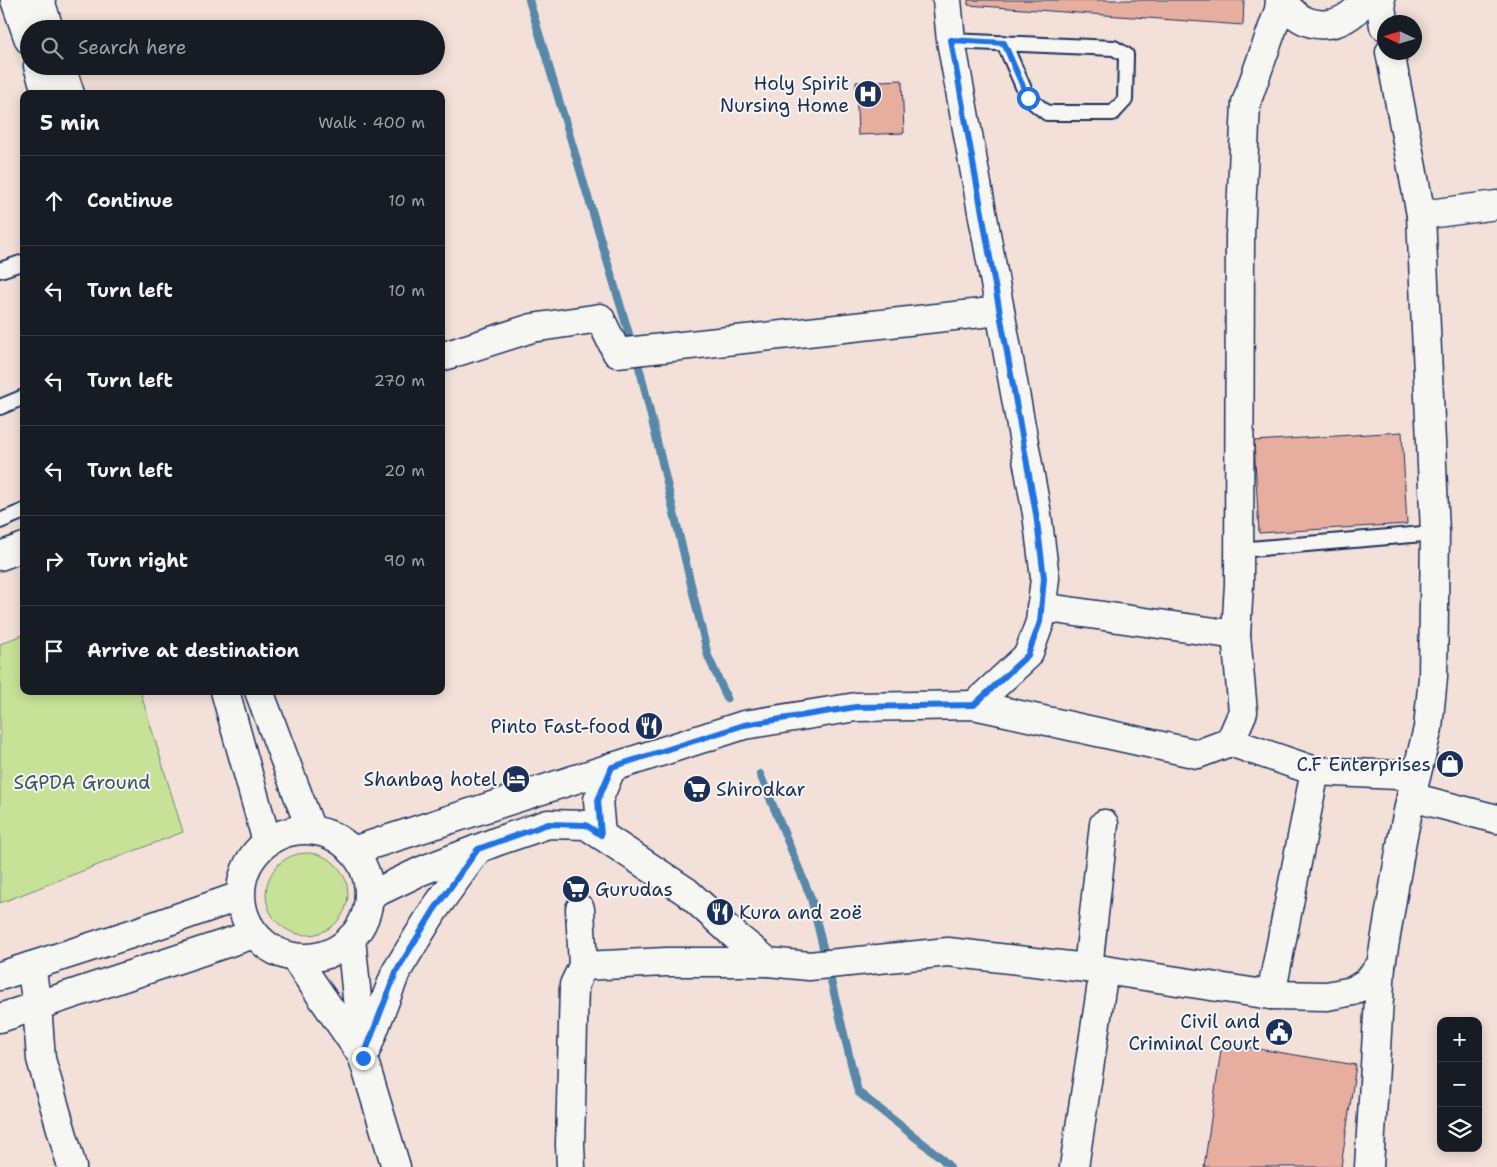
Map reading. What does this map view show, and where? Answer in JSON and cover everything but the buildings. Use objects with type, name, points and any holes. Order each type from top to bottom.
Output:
[{"type":"main road","points":[[15,0],[22,20]]},
{"type":"main road","points":[[40,0],[46,20]]},
{"type":"main road","points":[[947,0],[951,40],[1036,514],[1044,578],[1040,622],[1028,655],[974,705]]},
{"type":"main road","points":[[1282,0],[1292,13],[1308,24],[1322,25],[1353,14],[1364,0]]},
{"type":"main road","points":[[1230,742],[1243,712],[1236,635],[1239,550],[1240,236],[1246,103],[1282,0]]},
{"type":"main road","points":[[1380,0],[1382,15]]},
{"type":"main road","points":[[1369,1167],[1381,965],[1402,840],[1404,786],[1428,728],[1433,677],[1435,533],[1421,216],[1392,60]]},
{"type":"main road","points":[[41,75],[47,90]]},
{"type":"main road","points":[[64,75],[69,90]]},
{"type":"main road","points":[[1421,216],[1497,205]]},
{"type":"main road","points":[[445,356],[532,328],[600,318],[617,354],[1000,311]]},
{"type":"main road","points":[[0,556],[20,548]]},
{"type":"main road","points":[[1041,607],[1236,635]]},
{"type":"main road","points":[[227,695],[267,842]]},
{"type":"main road","points":[[260,695],[311,830]]},
{"type":"main road","points":[[352,851],[744,725],[856,707],[974,705],[1198,754],[1230,742],[1316,771],[1404,786],[1497,819]]},
{"type":"main road","points":[[601,835],[598,800],[612,767]]},
{"type":"main road","points":[[1271,996],[1316,771]]},
{"type":"main road","points":[[369,896],[421,871],[548,824],[586,825],[687,892],[732,933],[768,962]]},
{"type":"main road","points":[[1074,1167],[1096,969],[1104,824]]},
{"type":"main road","points":[[295,830],[311,830],[326,833],[340,840],[362,864],[367,879],[369,896],[366,911],[360,926],[351,938],[339,948],[325,955],[311,958],[295,958],[280,954],[266,946],[254,934],[244,916],[240,896],[243,875],[252,856],[267,842],[280,834],[295,830]]},
{"type":"main road","points":[[363,1058],[396,972],[434,910],[478,849]]},
{"type":"main road","points":[[0,976],[137,932],[240,896]]},
{"type":"main road","points":[[571,1167],[574,985],[583,966],[580,909]]},
{"type":"main road","points":[[0,1018],[105,985],[254,934]]},
{"type":"main road","points":[[351,938],[363,1058],[396,1167]]},
{"type":"main road","points":[[583,966],[666,962],[768,962],[809,966],[948,952],[1096,969],[1271,996],[1327,996],[1353,991],[1367,982],[1381,965]]},
{"type":"main road","points":[[295,958],[363,1058]]},
{"type":"main road","points":[[31,966],[37,1005],[41,1059],[72,1167]]},
{"type":"lane","points":[[951,40],[1114,48],[1126,55],[1125,100],[1113,113],[1047,113],[1028,98],[1004,43]]},
{"type":"lane","points":[[0,270],[20,263]]},
{"type":"lane","points":[[0,406],[20,398]]},
{"type":"lane","points":[[0,521],[20,513]]},
{"type":"lane","points":[[1239,550],[1435,533]]},
{"type":"green space","name":"SGPDA Ground","points":[[20,636],[20,695],[141,695],[183,832],[0,903],[0,644]]},
{"type":"green space","points":[[307,853],[323,857],[336,865],[344,878],[348,894],[344,910],[336,923],[323,931],[307,935],[291,931],[278,923],[270,910],[266,894],[270,878],[278,865],[291,857]]},
{"type":"waterway","points":[[529,0],[641,374],[708,656],[727,698]]},
{"type":"waterway","points":[[760,774],[811,898],[858,1092],[939,1156],[950,1167]]},
{"type":"place","name":"Holy Spirit Nursing Home","points":[[868,94]]},
{"type":"place","name":"Pinto Fast-food","points":[[649,726]]},
{"type":"place","name":"C.F Enterprises","points":[[1450,764]]},
{"type":"place","name":"Shanbag hotel","points":[[516,779]]},
{"type":"place","name":"Shirodkar","points":[[697,789]]},
{"type":"place","name":"Gurudas","points":[[576,889]]},
{"type":"place","name":"Kura and zoë","points":[[720,912]]},
{"type":"place","name":"Civil and Criminal Court","points":[[1279,1032]]},
{"type":"route","points":[[363,1058],[396,972],[434,910],[478,849],[548,824],[586,825],[601,835],[598,800],[612,767],[744,725],[856,707],[974,705],[1028,655],[1040,622],[1044,578],[1036,514],[951,40],[1004,43],[1028,98]]}]
